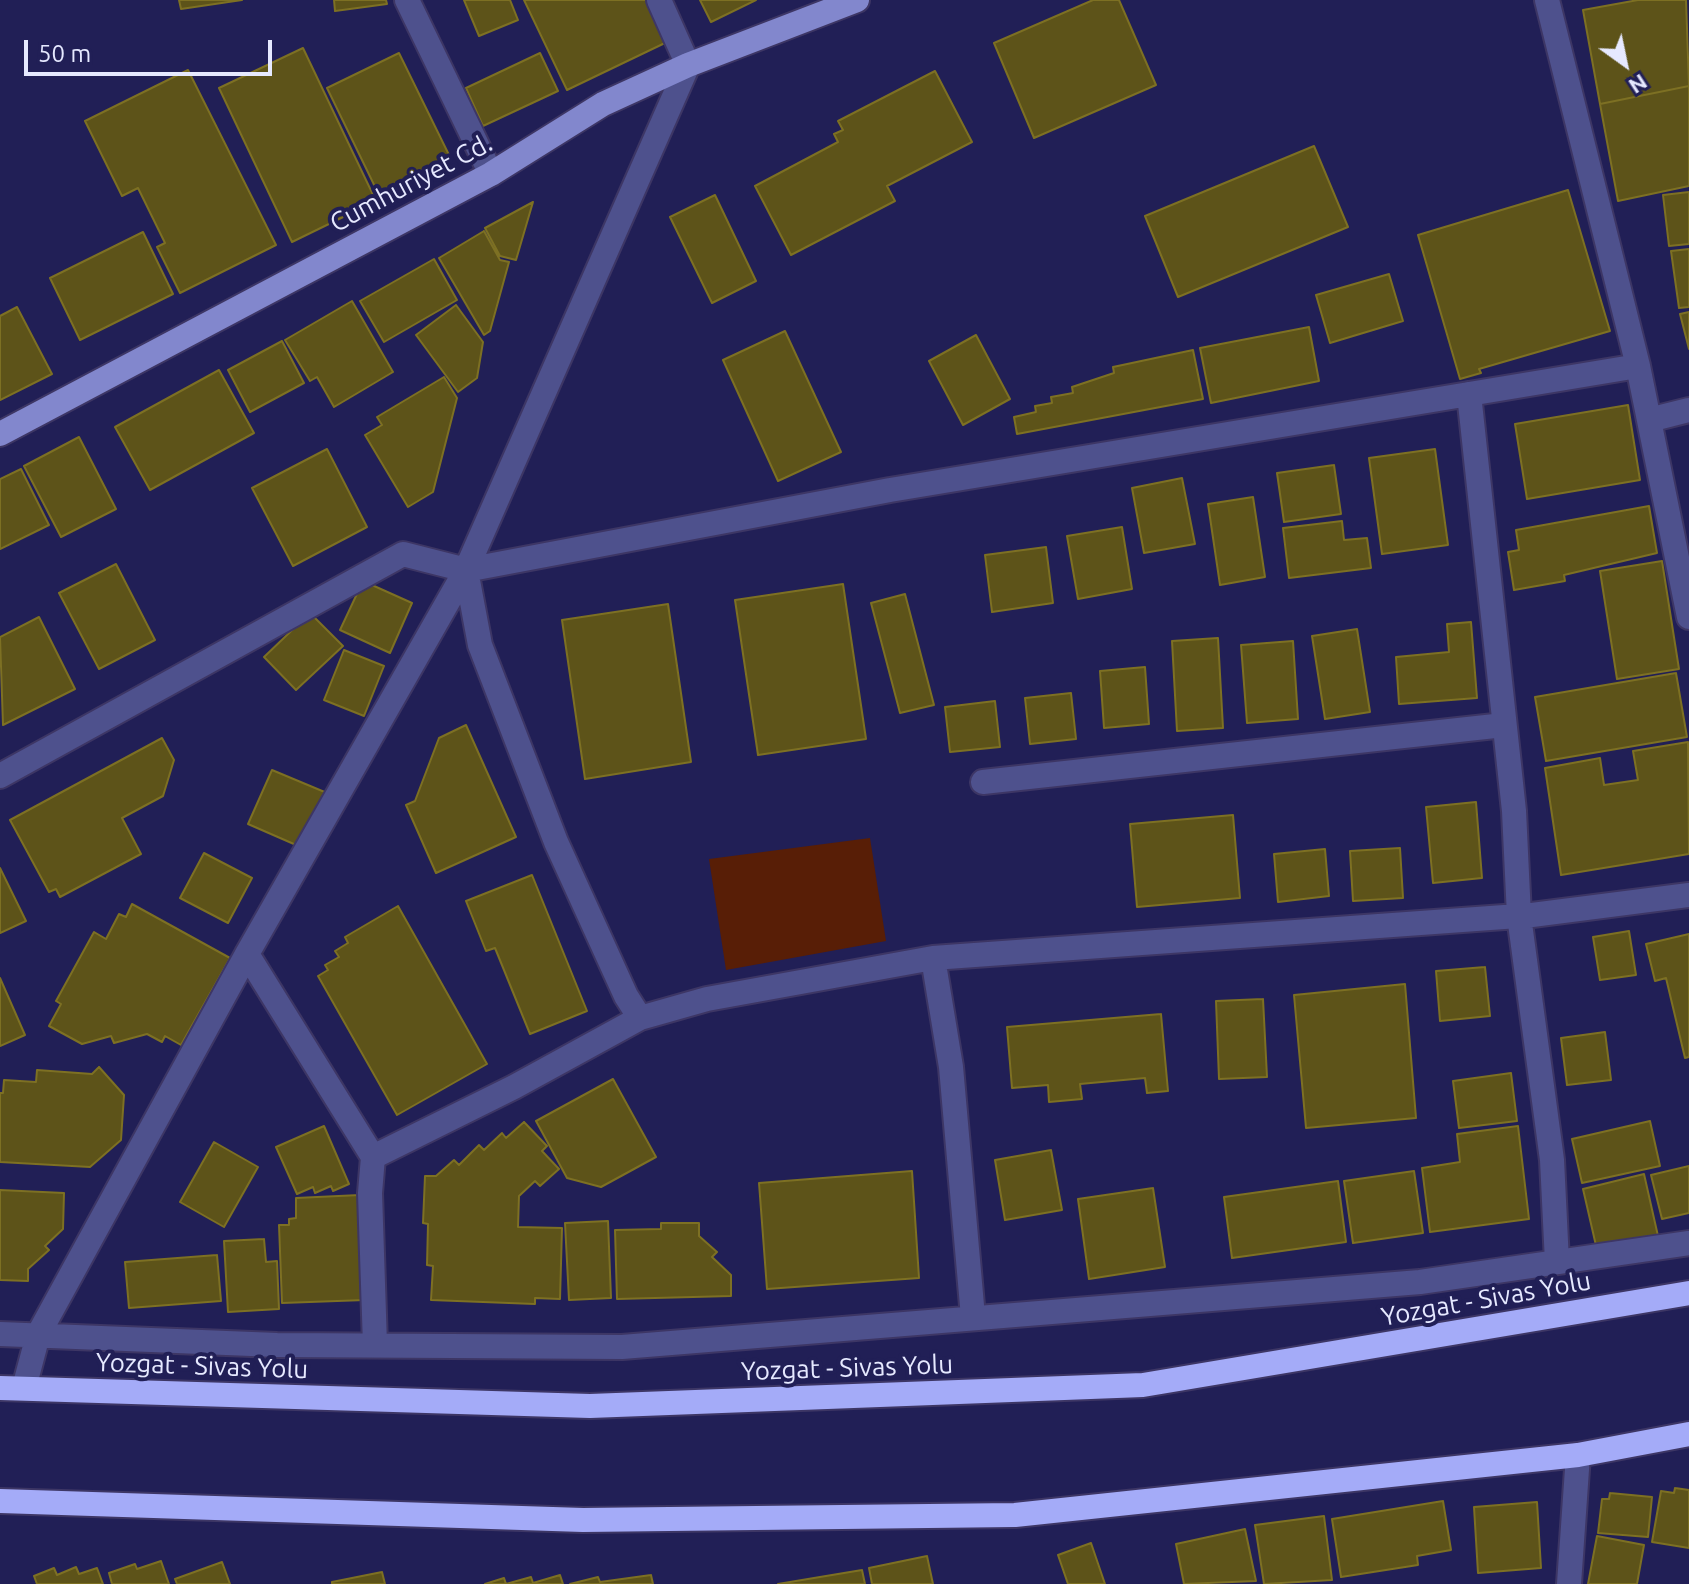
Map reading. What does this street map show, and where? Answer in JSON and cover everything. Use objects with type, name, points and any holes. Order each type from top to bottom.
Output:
[{"type":"highway","name":"Yozgat - Sivas Yolu","points":[[12,1388],[590,1406],[1143,1385],[1689,1293]]},
{"type":"highway","points":[[0,1501],[583,1520],[1015,1515],[1578,1455],[1689,1434]]},
{"type":"main road","name":"Cumhuriyet Cd.","points":[[0,434],[491,174],[603,104],[688,65],[857,0]]},
{"type":"street","points":[[407,0],[491,174]]},
{"type":"street","points":[[12,1388],[247,954],[466,570],[688,65],[659,0]]},
{"type":"street","points":[[1547,0],[1638,366],[1689,617]]},
{"type":"street","points":[[0,776],[403,554],[466,570],[890,490],[1638,366]]},
{"type":"street","points":[[1469,394],[1514,811],[1519,916],[1552,1160],[1557,1262]]},
{"type":"street","points":[[1649,420],[1689,410]]},
{"type":"street","points":[[466,570],[480,645],[556,842],[626,996],[640,1018]]},
{"type":"street","points":[[983,782],[1504,725]]},
{"type":"street","points":[[373,1157],[514,1087],[640,1018],[707,999],[933,958],[1519,916],[1689,895]]},
{"type":"street","points":[[247,954],[373,1157],[370,1193],[375,1345]]},
{"type":"street","points":[[933,958],[951,1067],[973,1317]]},
{"type":"street","points":[[0,1334],[230,1344],[622,1347],[1420,1282],[1689,1243]]},
{"type":"street","points":[[1569,1584],[1578,1455]]},
{"type":"shaded area","points":[[870,838],[886,941],[726,970],[709,859]]},
{"type":"building","points":[[179,0],[242,0],[181,9]]},
{"type":"building","points":[[334,0],[386,0],[387,4],[335,11]]},
{"type":"building","points":[[464,0],[510,0],[518,20],[479,36]]},
{"type":"building","points":[[524,0],[647,0],[667,42],[567,90]]},
{"type":"building","points":[[700,0],[756,0],[711,22]]},
{"type":"building","points":[[1093,0],[1119,0],[1156,85],[1034,138],[994,43]]},
{"type":"building","points":[[1638,0],[1686,0],[1689,86],[1600,104],[1583,10]]},
{"type":"building","points":[[303,48],[376,201],[292,242],[219,88]]},
{"type":"building","points":[[399,53],[451,159],[379,195],[327,88]]},
{"type":"building","points":[[540,53],[558,91],[483,126],[466,88]]},
{"type":"building","points":[[188,70],[276,245],[180,293],[157,247],[165,243],[138,188],[122,196],[85,121]]},
{"type":"building","points":[[935,71],[972,142],[887,186],[895,201],[791,255],[755,186],[838,142],[834,134],[843,130],[838,121]]},
{"type":"building","points":[[1689,86],[1689,186],[1618,201],[1600,104]]},
{"type":"building","points":[[1314,146],[1348,227],[1178,297],[1145,216]]},
{"type":"building","points":[[1568,190],[1610,331],[1479,369],[1481,373],[1460,379],[1418,235]]},
{"type":"building","points":[[1689,192],[1689,244],[1669,246],[1663,195]]},
{"type":"building","points":[[715,195],[756,281],[712,303],[670,217]]},
{"type":"building","points":[[533,202],[516,260],[500,256],[485,228]]},
{"type":"building","points":[[484,231],[500,260],[509,262],[490,331],[484,335],[439,258]]},
{"type":"building","points":[[143,232],[173,294],[80,340],[50,278]]},
{"type":"building","points":[[1689,249],[1689,307],[1679,308],[1671,251]]},
{"type":"building","points":[[434,259],[457,300],[384,342],[360,301]]},
{"type":"building","points":[[1389,274],[1403,321],[1330,343],[1316,295]]},
{"type":"building","points":[[352,301],[393,372],[334,407],[317,377],[310,381],[285,340]]},
{"type":"building","points":[[456,305],[483,342],[477,378],[458,392],[416,335]]},
{"type":"building","points":[[17,307],[52,374],[0,400],[0,316]]},
{"type":"building","points":[[1689,312],[1689,349],[1680,314]]},
{"type":"building","points":[[1309,327],[1319,381],[1211,403],[1200,348]]},
{"type":"building","points":[[785,331],[841,452],[778,481],[723,360]]},
{"type":"building","points":[[976,335],[1010,399],[963,425],[929,361]]},
{"type":"building","points":[[282,341],[304,383],[250,412],[228,370]]},
{"type":"building","points":[[1193,350],[1203,399],[1017,434],[1014,417],[1036,412],[1035,406],[1052,403],[1051,397],[1073,393],[1072,387],[1114,373],[1113,367]]},
{"type":"building","points":[[219,370],[254,433],[150,490],[115,427]]},
{"type":"building","points":[[444,377],[457,398],[433,492],[408,507],[365,435],[382,425],[377,417]]},
{"type":"building","points":[[1628,405],[1640,480],[1527,499],[1515,424]]},
{"type":"building","points":[[79,437],[116,509],[61,537],[24,466]]},
{"type":"building","points":[[327,449],[367,527],[293,566],[252,488]]},
{"type":"building","points":[[1435,449],[1448,545],[1382,554],[1369,458]]},
{"type":"building","points":[[1334,465],[1341,514],[1284,522],[1277,473]]},
{"type":"building","points":[[21,469],[49,525],[0,549],[0,479]]},
{"type":"building","points":[[1182,478],[1195,544],[1144,553],[1132,488]]},
{"type":"building","points":[[1253,497],[1265,577],[1220,585],[1208,504]]},
{"type":"building","points":[[1649,506],[1657,553],[1564,575],[1565,581],[1514,590],[1508,552],[1519,550],[1516,530]]},
{"type":"building","points":[[1342,521],[1344,540],[1367,538],[1371,568],[1289,578],[1283,528]]},
{"type":"building","points":[[1122,527],[1132,589],[1078,599],[1067,536]]},
{"type":"building","points":[[1046,547],[1053,603],[992,612],[985,555]]},
{"type":"building","points":[[1662,561],[1679,669],[1617,679],[1600,571]]},
{"type":"building","points":[[116,564],[155,640],[99,669],[59,593]]},
{"type":"building","points":[[363,581],[412,603],[390,653],[340,630]]},
{"type":"building","points":[[843,584],[866,739],[758,755],[735,600]]},
{"type":"building","points":[[905,594],[934,705],[900,713],[871,603]]},
{"type":"building","points":[[668,604],[691,762],[585,779],[562,620]]},
{"type":"building","points":[[310,613],[343,646],[296,690],[264,657]]},
{"type":"building","points":[[39,617],[75,689],[3,725],[0,637]]},
{"type":"building","points":[[1471,622],[1477,698],[1399,704],[1396,657],[1449,652],[1447,624]]},
{"type":"building","points":[[1357,629],[1370,712],[1325,719],[1312,636]]},
{"type":"building","points":[[1218,638],[1223,728],[1177,731],[1172,641]]},
{"type":"building","points":[[1293,641],[1298,719],[1247,723],[1241,645]]},
{"type":"building","points":[[344,650],[384,666],[364,716],[324,700]]},
{"type":"building","points":[[1145,667],[1149,724],[1104,728],[1100,671]]},
{"type":"building","points":[[1676,673],[1687,737],[1546,761],[1535,697]]},
{"type":"building","points":[[1071,693],[1076,739],[1030,744],[1025,698]]},
{"type":"building","points":[[995,701],[1000,747],[950,752],[945,707]]},
{"type":"building","points":[[466,725],[516,837],[436,873],[406,805],[415,801],[439,738]]},
{"type":"building","points":[[162,738],[174,760],[163,796],[122,818],[141,854],[60,897],[56,889],[49,892],[10,820]]},
{"type":"building","points":[[1688,742],[1689,854],[1561,875],[1545,768],[1600,758],[1604,785],[1638,780],[1633,751]]},
{"type":"building","points":[[272,770],[327,793],[303,848],[248,824]]},
{"type":"building","points":[[1476,802],[1482,878],[1433,883],[1426,807]]},
{"type":"building","points":[[1233,815],[1240,898],[1137,907],[1130,824]]},
{"type":"building","points":[[1400,848],[1403,898],[1353,901],[1350,851]]},
{"type":"building","points":[[1325,849],[1329,896],[1278,902],[1274,854]]},
{"type":"building","points":[[204,853],[252,878],[228,923],[180,898]]},
{"type":"building","points":[[0,868],[26,921],[0,933]]},
{"type":"building","points":[[532,875],[587,1011],[530,1034],[495,948],[486,951],[466,901]]},
{"type":"building","points":[[132,904],[230,958],[181,1045],[165,1036],[162,1042],[147,1034],[114,1043],[111,1036],[82,1044],[49,1026],[61,1004],[56,1001],[94,932],[106,939],[119,914],[126,917]]},
{"type":"building","points":[[398,906],[487,1064],[397,1115],[318,976],[328,970],[325,965],[339,957],[335,951],[348,943],[345,937]]},
{"type":"building","points":[[1629,931],[1636,975],[1600,980],[1593,937]]},
{"type":"building","points":[[1689,934],[1689,1057],[1685,1058],[1666,978],[1655,981],[1646,944]]},
{"type":"building","points":[[1485,967],[1490,1016],[1440,1021],[1436,971]]},
{"type":"building","points":[[0,978],[25,1035],[0,1046]]},
{"type":"building","points":[[1405,984],[1416,1118],[1306,1128],[1294,995]]},
{"type":"building","points":[[1263,999],[1267,1077],[1219,1079],[1216,1001]]},
{"type":"building","points":[[1161,1014],[1168,1091],[1147,1093],[1145,1078],[1080,1084],[1082,1099],[1049,1102],[1048,1085],[1012,1088],[1007,1027]]},
{"type":"building","points":[[1605,1032],[1611,1080],[1567,1085],[1561,1038]]},
{"type":"building","points":[[99,1067],[124,1095],[121,1140],[90,1167],[0,1162],[0,1093],[3,1093],[4,1080],[36,1082],[37,1070],[92,1074]]},
{"type":"building","points":[[1511,1073],[1517,1121],[1459,1128],[1453,1081]]},
{"type":"building","points":[[613,1079],[656,1157],[601,1187],[567,1178],[536,1121]]},
{"type":"building","points":[[1650,1121],[1660,1166],[1582,1183],[1572,1139]]},
{"type":"building","points":[[524,1122],[547,1146],[542,1151],[559,1169],[540,1186],[535,1181],[519,1196],[518,1227],[562,1228],[560,1299],[535,1298],[535,1304],[431,1300],[433,1266],[427,1265],[428,1224],[423,1223],[425,1176],[436,1176],[454,1160],[459,1165],[479,1145],[484,1150],[502,1133],[506,1138]]},
{"type":"building","points":[[324,1126],[349,1184],[333,1191],[331,1186],[315,1193],[313,1187],[297,1194],[276,1147]]},
{"type":"building","points":[[1518,1126],[1529,1219],[1430,1232],[1422,1168],[1460,1162],[1457,1134]]},
{"type":"building","points":[[214,1142],[258,1167],[224,1227],[180,1202]]},
{"type":"building","points":[[1051,1150],[1062,1210],[1005,1220],[995,1160]]},
{"type":"building","points":[[1689,1166],[1689,1213],[1662,1219],[1651,1175]]},
{"type":"building","points":[[912,1171],[919,1278],[767,1289],[759,1183]]},
{"type":"building","points":[[1414,1171],[1423,1233],[1353,1243],[1344,1181]]},
{"type":"building","points":[[1644,1174],[1658,1236],[1597,1250],[1583,1189]]},
{"type":"building","points":[[1338,1181],[1346,1242],[1232,1258],[1224,1197]]},
{"type":"building","points":[[1153,1188],[1165,1267],[1089,1279],[1078,1199]]},
{"type":"building","points":[[0,1190],[64,1193],[63,1229],[45,1246],[49,1250],[28,1269],[28,1281],[0,1280]]},
{"type":"building","points":[[360,1195],[365,1300],[282,1303],[279,1225],[289,1225],[289,1219],[296,1218],[296,1198]]},
{"type":"building","points":[[608,1221],[611,1298],[569,1300],[565,1223]]},
{"type":"building","points":[[661,1223],[699,1223],[699,1236],[717,1252],[712,1257],[731,1275],[731,1296],[617,1299],[615,1230],[661,1229]]},
{"type":"building","points":[[264,1239],[266,1262],[277,1261],[279,1309],[228,1312],[224,1241]]},
{"type":"building","points":[[217,1255],[221,1301],[129,1308],[125,1262]]},
{"type":"building","points":[[1675,1488],[1689,1490],[1689,1548],[1652,1542],[1661,1491],[1674,1493]]},
{"type":"building","points":[[1610,1493],[1652,1497],[1648,1537],[1598,1533],[1602,1499],[1609,1499]]},
{"type":"building","points":[[1443,1501],[1451,1550],[1417,1556],[1418,1565],[1341,1577],[1332,1519]]},
{"type":"building","points":[[1537,1502],[1541,1568],[1478,1573],[1474,1507]]},
{"type":"building","points":[[1324,1516],[1332,1580],[1264,1584],[1255,1525]]},
{"type":"building","points":[[1245,1529],[1256,1581],[1184,1584],[1176,1544]]},
{"type":"building","points":[[1597,1536],[1644,1545],[1637,1584],[1588,1584]]},
{"type":"building","points":[[1091,1543],[1105,1584],[1068,1584],[1058,1555]]},
{"type":"building","points":[[927,1556],[933,1584],[872,1584],[869,1568]]},
{"type":"building","points":[[161,1561],[169,1584],[112,1584],[109,1573],[135,1564],[137,1569]]},
{"type":"building","points":[[222,1562],[230,1584],[177,1584],[175,1579]]},
{"type":"building","points":[[76,1567],[79,1574],[97,1568],[103,1584],[37,1584],[34,1576],[54,1568],[57,1575]]},
{"type":"building","points":[[862,1570],[865,1584],[778,1584]]},
{"type":"building","points":[[382,1572],[385,1584],[332,1584],[332,1582]]},
{"type":"building","points":[[560,1575],[563,1584],[506,1584],[531,1577],[533,1583]]},
{"type":"building","points":[[651,1575],[653,1584],[570,1584],[598,1577],[600,1582]]},
{"type":"building","points":[[504,1578],[506,1584],[485,1584]]}]
